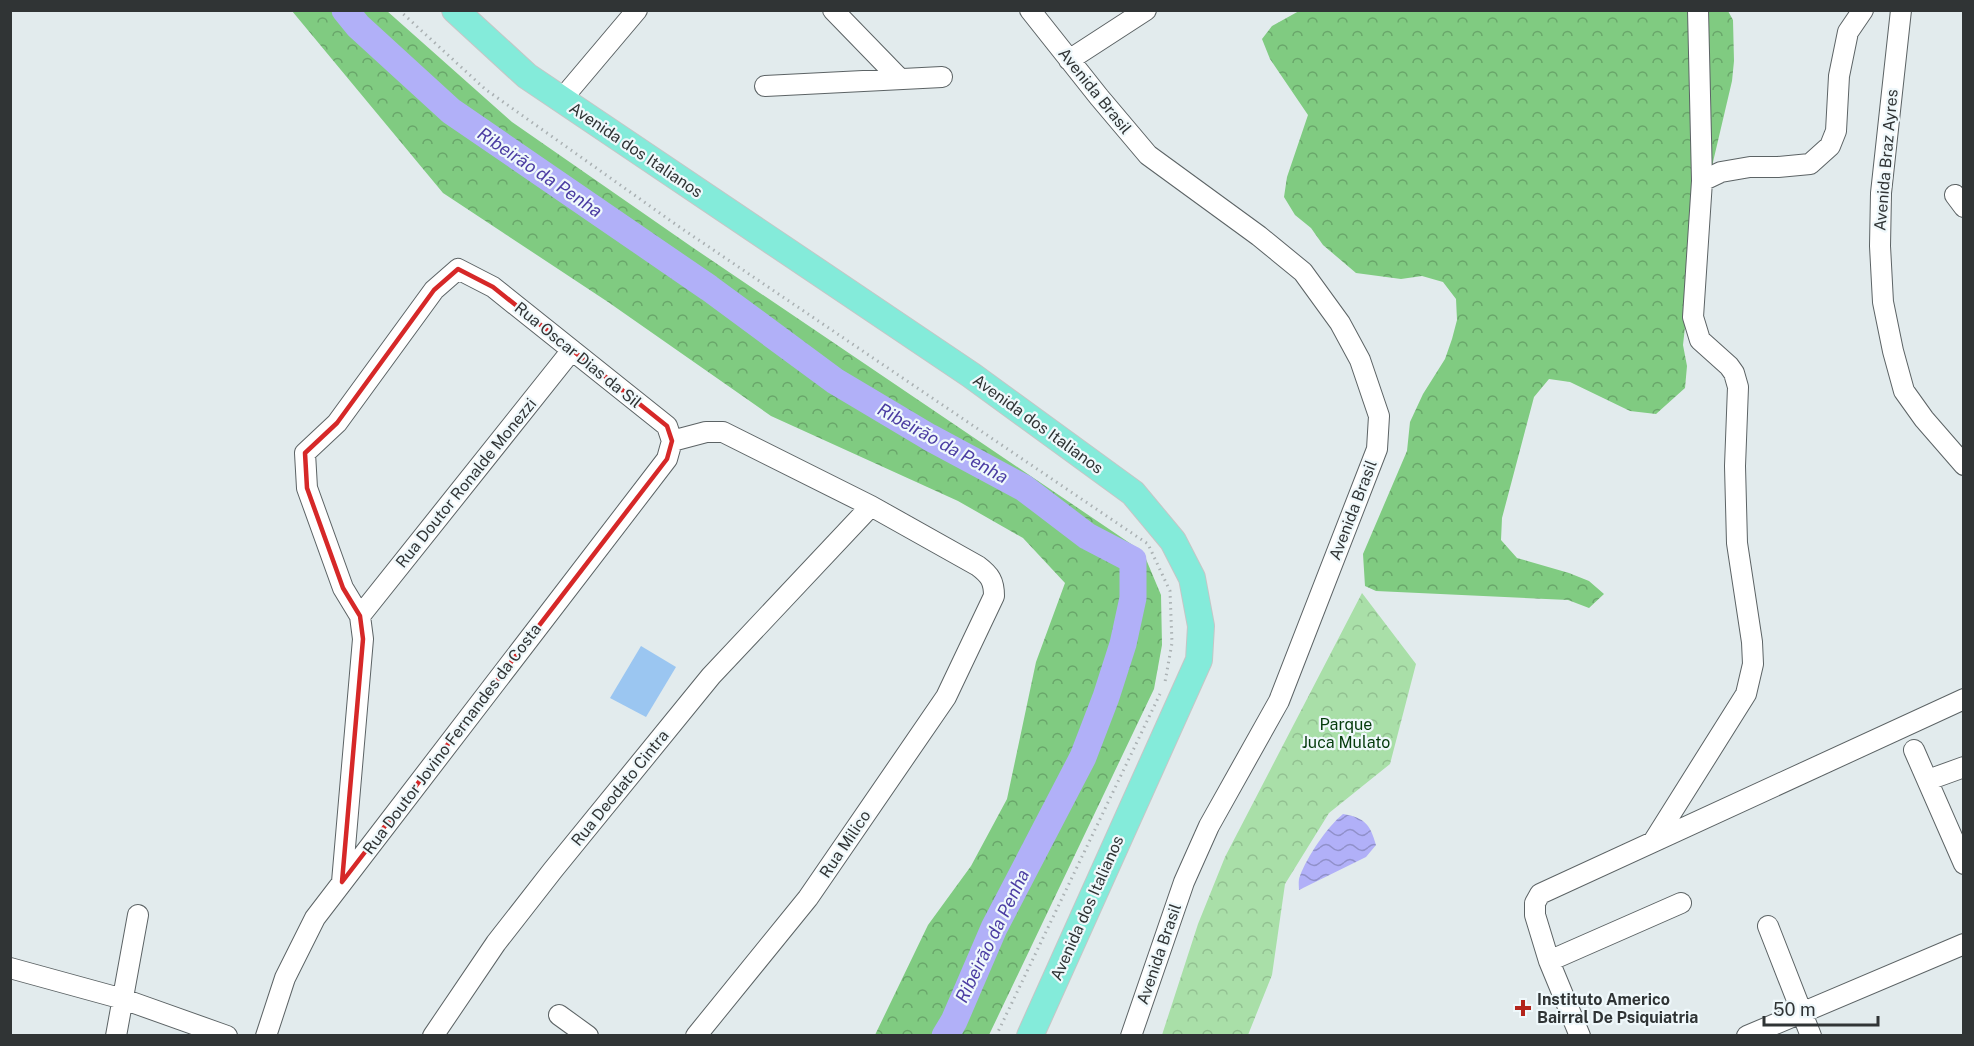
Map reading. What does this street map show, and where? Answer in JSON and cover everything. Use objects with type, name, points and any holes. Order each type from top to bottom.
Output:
[{"type":"main road","name":"Avenida dos Italianos","points":[[455,10],[527,76],[971,375],[1133,493],[1173,541],[1192,578],[1201,626],[1199,660],[1030,1035]]},
{"type":"street","points":[[561,100],[637,10]]},
{"type":"street","points":[[833,10],[900,79]]},
{"type":"street","name":"Avenida Brasil","points":[[1030,10],[1148,155],[1259,236],[1304,272],[1340,323],[1360,360],[1379,416],[1377,449],[1279,701],[1209,826],[1184,882],[1131,1035]]},
{"type":"street","points":[[1070,60],[1146,10]]},
{"type":"street","points":[[1653,842],[1746,694],[1753,664],[1752,642],[1737,543],[1735,466],[1738,387],[1734,373],[1729,366],[1700,340],[1693,317],[1702,181],[1698,10]]},
{"type":"street","points":[[1702,181],[1720,172],[1750,167],[1810,164],[1830,146],[1836,131],[1839,76],[1848,32],[1863,10]]},
{"type":"street","name":"Avenida Braz Ayres","points":[[1901,10],[1881,193],[1880,246],[1883,302],[1904,391],[1964,465]]},
{"type":"street","points":[[765,86],[942,77]]},
{"type":"street","name":"Rua Oscar Dias da Sil","points":[[360,616],[343,588],[307,488],[305,453],[337,423],[434,290],[458,269],[493,287],[667,426],[670,450]]},
{"type":"street","name":"Rua Doutor Ronalde Monezzi","points":[[360,616],[572,350]]},
{"type":"street","name":"Rua Milico","points":[[670,450],[706,432],[723,432],[872,506],[989,574],[994,584],[994,596],[946,697],[808,898],[696,1035]]},
{"type":"street","name":"Rua Doutor Jovino Fernandes da Costa","points":[[266,1035],[285,978],[315,918],[670,450]]},
{"type":"street","name":"Rua Deodato Cintra","points":[[433,1035],[496,943],[711,676],[872,506]]},
{"type":"street","points":[[342,882],[363,639],[360,616]]},
{"type":"street","points":[[1580,1035],[1549,961],[1534,915],[1535,903],[1540,894],[1964,699]]},
{"type":"street","points":[[1914,750],[1964,864]]},
{"type":"street","points":[[1928,780],[1964,767]]},
{"type":"street","points":[[1549,961],[1681,903]]},
{"type":"street","points":[[116,1035],[138,915]]},
{"type":"street","points":[[1768,926],[1811,1035]]},
{"type":"street","points":[[1747,1035],[1964,944]]},
{"type":"street","points":[[10,968],[123,999],[227,1035]]},
{"type":"street","points":[[559,1015],[588,1035]]},
{"type":"path","points":[[399,10],[484,89],[678,226],[1148,544],[1170,591],[1172,643],[1166,682]]},
{"type":"path","points":[[996,1035],[1161,692]]},
{"type":"highlighted area","points":[[458,269],[493,287],[667,426],[672,441],[667,459],[342,882],[363,639],[360,616],[343,588],[307,488],[305,453],[337,423],[434,290]]},
{"type":"green space","points":[[292,11],[387,11],[512,122],[692,247],[1143,552],[1161,595],[1162,645],[1154,689],[989,1035],[875,1035],[928,925],[971,866],[1007,799],[1036,662],[1065,583],[1023,538],[958,501],[771,416],[608,302],[443,193]]},
{"type":"green space","points":[[1299,11],[1728,11],[1733,20],[1732,81],[1713,162],[1711,184],[1688,300],[1683,345],[1687,366],[1685,388],[1656,414],[1630,411],[1570,382],[1549,379],[1534,397],[1502,518],[1501,540],[1517,558],[1589,581],[1604,594],[1589,608],[1568,600],[1376,591],[1365,586],[1363,554],[1407,451],[1410,422],[1423,394],[1445,359],[1457,320],[1456,299],[1443,282],[1422,276],[1401,279],[1356,273],[1323,245],[1311,228],[1295,215],[1284,197],[1287,177],[1308,115],[1270,59],[1262,39],[1272,26]]},
{"type":"green space","name":"Parque Juca Mulato","points":[[1362,593],[1416,664],[1390,764],[1329,813],[1285,884],[1272,975],[1248,1035],[1162,1035],[1198,924],[1225,857]]},
{"type":"water","points":[[1343,814],[1366,823],[1376,845],[1366,857],[1299,890],[1299,878],[1307,860],[1324,834]]},
{"type":"building","points":[[641,646],[676,667],[646,717],[610,698]]},
{"type":"waterway","name":"Ribeirão da Penha","points":[[345,10],[358,26],[451,111],[709,288],[835,381],[929,437],[1024,488],[1087,536],[1133,560],[1133,598],[1123,644],[1083,757],[994,928],[954,1021],[945,1036]]},
{"type":"place","name":"Instituto Americo Bairral De Psiquiatria","points":[[1523,1008]]}]
